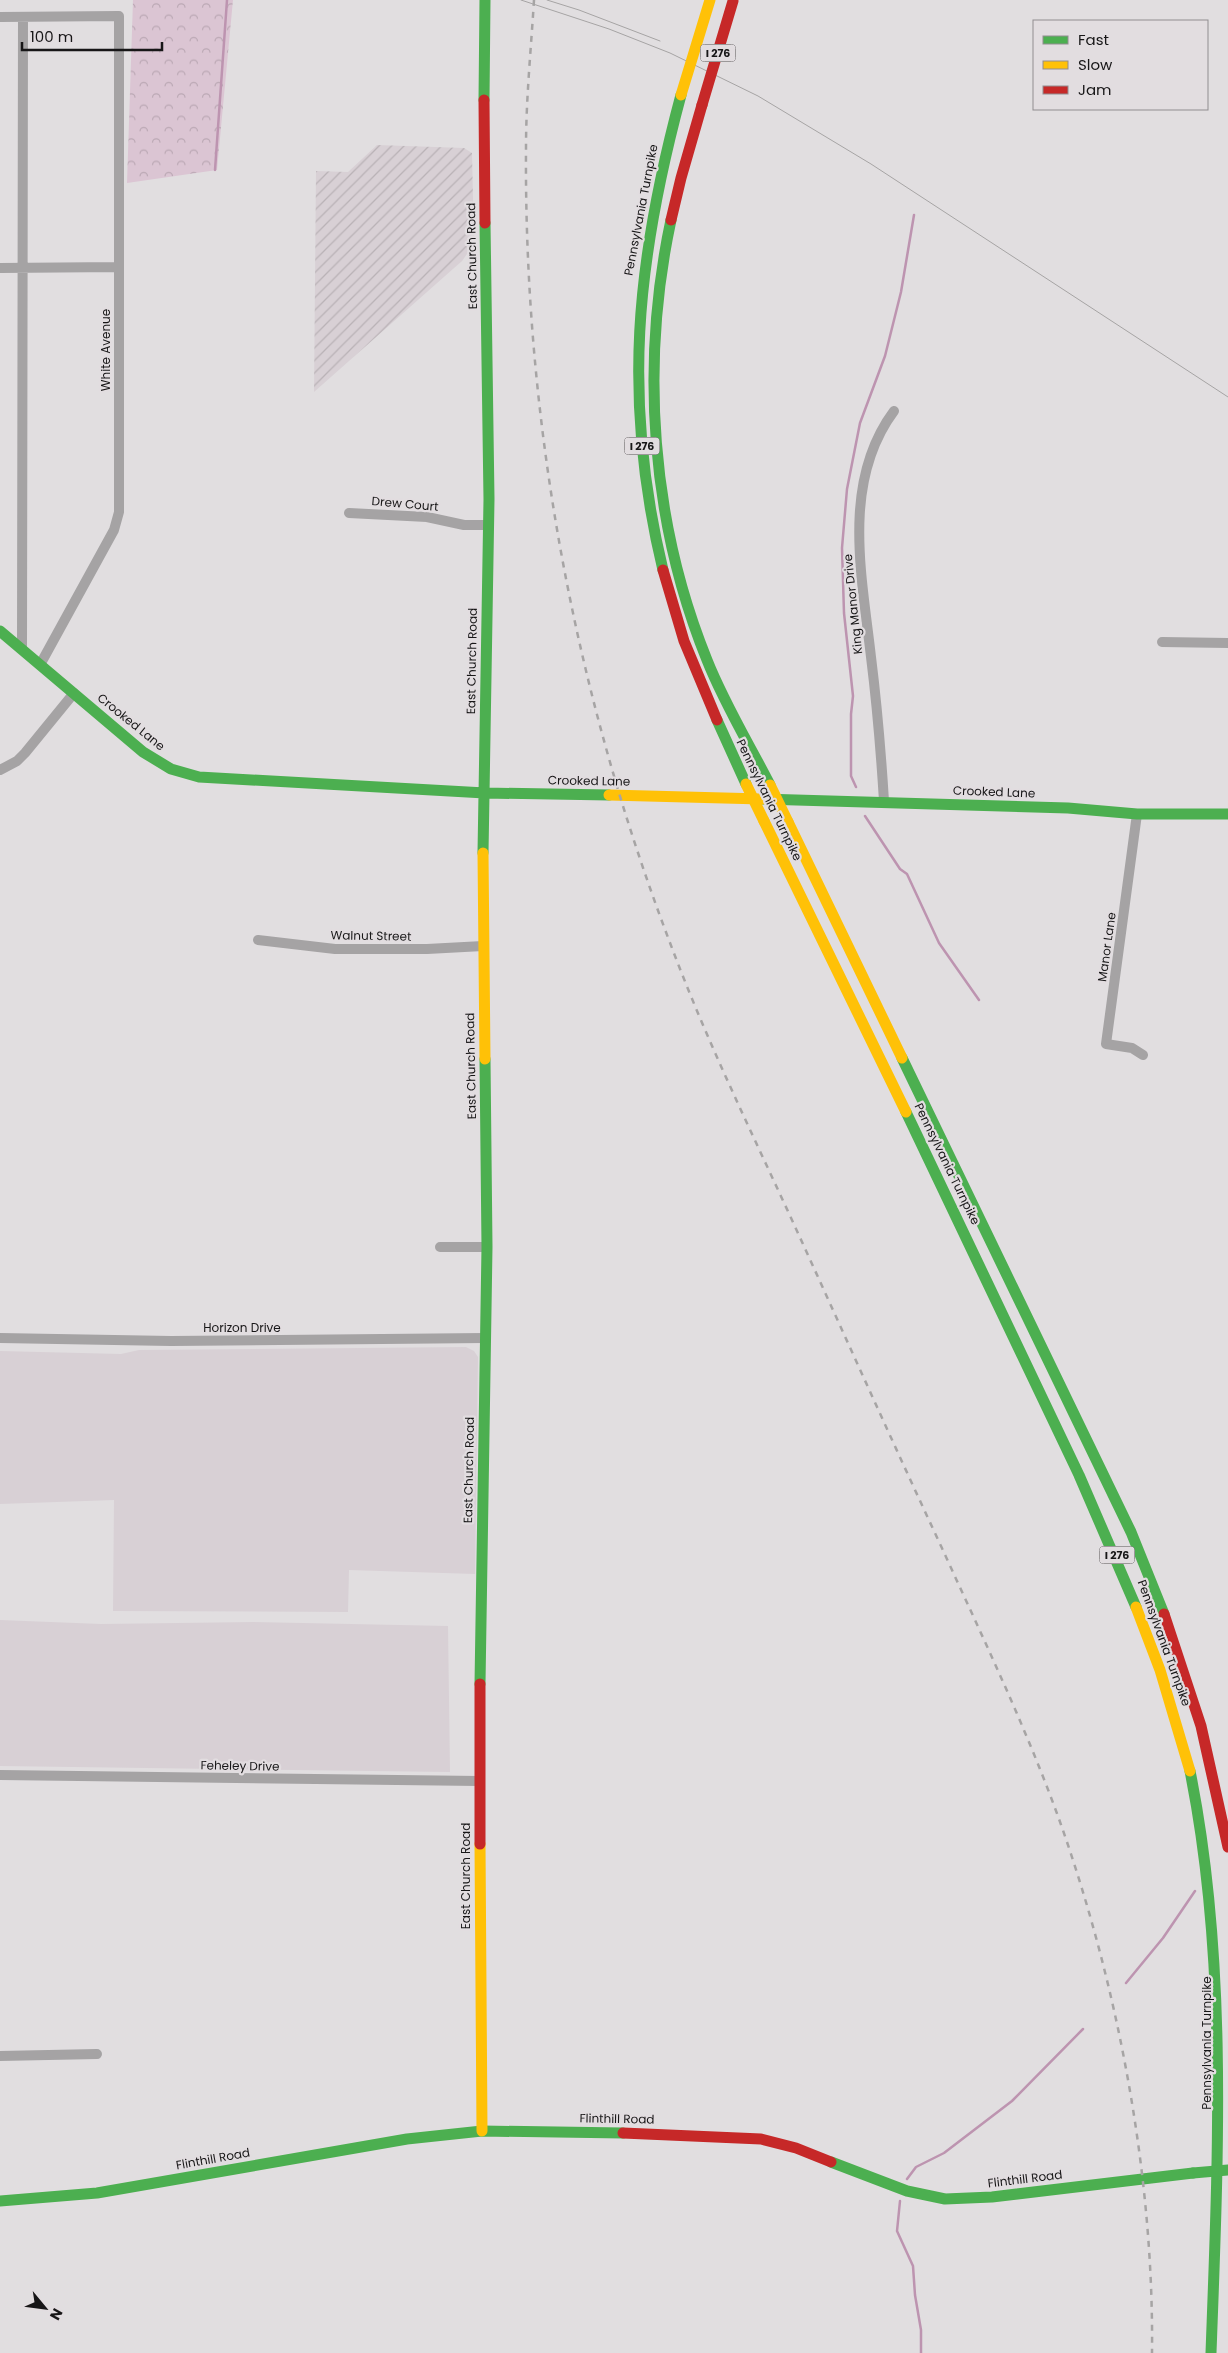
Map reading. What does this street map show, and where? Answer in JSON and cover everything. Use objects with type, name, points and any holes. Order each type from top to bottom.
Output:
[{"type":"main road","name":"Pennsylvania Turnpike","points":[[710,0],[681,95],[656,196],[642,284],[638,370],[643,462],[656,541],[677,620],[702,689],[746,784],[956,1213],[1094,1505],[1134,1599],[1169,1692],[1197,1796],[1212,1877],[1218,1933],[1223,2047],[1211,2353]]},
{"type":"main road","name":"East Church Road","points":[[482,2131],[479,1781],[487,1247],[484,946],[488,525],[484,137],[485,1]]},
{"type":"main road","name":"Pennsylvania Turnpike","points":[[734,1],[677,190],[660,291],[654,404],[659,475],[665,520],[674,554],[707,660],[788,822],[1131,1532],[1165,1615],[1192,1694],[1207,1743],[1228,1847]]},
{"type":"main road","name":"Crooked Lane","points":[[0,630],[152,758],[184,774],[485,793],[884,801],[1068,808],[1137,814],[1228,814]]},
{"type":"main road","name":"Flinthill Road","points":[[0,2200],[96,2193],[407,2139],[482,2131],[674,2134],[761,2139],[796,2148],[907,2191],[945,2199],[992,2197],[1228,2170]]},
{"type":"street","name":"White Avenue","points":[[22,17],[119,16],[118,520],[41,664]]},
{"type":"street","points":[[0,17],[22,17],[22,648]]},
{"type":"street","points":[[0,268],[119,267]]},
{"type":"street","name":"King Manor Drive","points":[[884,801],[880,737],[859,528],[866,471],[872,447],[894,411]]},
{"type":"street","name":"Drew Court","points":[[349,513],[427,517],[464,526],[488,525]]},
{"type":"street","points":[[1162,642],[1228,643]]},
{"type":"street","points":[[0,770],[17,762],[26,753],[74,693]]},
{"type":"street","name":"Manor Lane","points":[[1137,814],[1106,1044],[1132,1048],[1143,1055]]},
{"type":"street","name":"Walnut Street","points":[[258,940],[335,949],[427,949],[484,946]]},
{"type":"street","points":[[440,1246],[487,1247]]},
{"type":"street","name":"Horizon Drive","points":[[0,1338],[171,1341],[485,1338]]},
{"type":"street","name":"Feheley Drive","points":[[0,1775],[479,1781]]},
{"type":"street","points":[[0,2056],[97,2054]]},
{"type":"shaded area","points":[[377,145],[464,148],[472,153],[474,244],[462,261],[314,392],[316,171],[348,172]]},
{"type":"shaded area","points":[[466,1347],[474,1351],[478,1357],[475,1574],[349,1570],[348,1612],[113,1611],[114,1500],[0,1504],[0,1351],[121,1354],[139,1350]]},
{"type":"shaded area","points":[[0,1620],[101,1624],[254,1622],[448,1626],[450,1772],[0,1766]]},
{"type":"green space","points":[[133,0],[233,0],[217,170],[127,183]]},
{"type":"waterway","points":[[215,170],[227,0]]},
{"type":"waterway","points":[[856,787],[851,776],[851,714],[853,696],[844,613],[842,548],[847,489],[860,423],[885,356],[901,292],[914,215]]},
{"type":"waterway","points":[[865,816],[900,869],[907,874],[939,943],[979,1000]]},
{"type":"waterway","points":[[1126,1983],[1163,1938],[1195,1891]]},
{"type":"waterway","points":[[907,2179],[916,2167],[944,2153],[1012,2101],[1083,2029]]},
{"type":"waterway","points":[[900,2201],[897,2231],[913,2266],[915,2295],[921,2330],[921,2353]]},
{"type":"tram line","points":[[521,0],[609,29],[670,53],[758,96],[871,164],[1228,397]]},
{"type":"tram line","points":[[547,0],[579,10],[660,41]]},
{"type":"railway","points":[[534,0],[526,148],[528,251],[534,353],[545,454],[562,555],[582,655],[608,754],[638,851],[672,948],[701,1020],[1003,1681],[1059,1819],[1099,1948],[1115,2014],[1128,2082],[1147,2218],[1152,2353]]},
{"type":"traffic: fast","points":[[484,100],[485,0]]},
{"type":"traffic: fast","points":[[663,570],[650,508],[642,448],[639,389],[640,331],[653,216],[681,95]]},
{"type":"traffic: fast","points":[[671,220],[661,275],[654,387],[656,443],[663,498],[673,553],[688,607],[707,660],[729,708],[770,785]]},
{"type":"traffic: fast","points":[[483,853],[489,499],[485,223]]},
{"type":"traffic: fast","points":[[0,631],[143,752],[171,769],[199,777],[485,793],[609,795]]},
{"type":"traffic: fast","points":[[717,720],[746,784]]},
{"type":"traffic: fast","points":[[762,799],[1068,808],[1137,814],[1228,814]]},
{"type":"traffic: fast","points":[[902,1058],[1131,1532],[1164,1614]]},
{"type":"traffic: fast","points":[[480,1684],[487,1247],[485,1059]]},
{"type":"traffic: fast","points":[[906,1112],[1079,1475],[1136,1607]]},
{"type":"traffic: fast","points":[[1190,1771],[1202,1842],[1215,1987],[1217,2134],[1211,2353]]},
{"type":"traffic: fast","points":[[0,2201],[97,2193],[407,2139],[482,2131],[623,2133]]},
{"type":"traffic: fast","points":[[831,2162],[907,2191],[945,2199],[992,2197],[1193,2173]]},
{"type":"traffic: fast","points":[[1193,2173],[1228,2170]]},
{"type":"traffic: slow","points":[[681,95],[710,0]]},
{"type":"traffic: slow","points":[[746,784],[764,821]]},
{"type":"traffic: slow","points":[[770,785],[788,822]]},
{"type":"traffic: slow","points":[[609,795],[762,799]]},
{"type":"traffic: slow","points":[[764,821],[906,1112]]},
{"type":"traffic: slow","points":[[788,822],[902,1058]]},
{"type":"traffic: slow","points":[[483,853],[485,1059]]},
{"type":"traffic: slow","points":[[1136,1607],[1160,1670],[1190,1771]]},
{"type":"traffic: slow","points":[[480,1844],[482,2131]]},
{"type":"traffic: jam","points":[[702,105],[733,1]]},
{"type":"traffic: jam","points":[[484,100],[485,223]]},
{"type":"traffic: jam","points":[[671,220],[702,105]]},
{"type":"traffic: jam","points":[[663,570],[684,641],[717,720]]},
{"type":"traffic: jam","points":[[1164,1614],[1201,1726],[1228,1847]]},
{"type":"traffic: jam","points":[[480,1684],[480,1844]]},
{"type":"traffic: jam","points":[[623,2133],[761,2139],[796,2148],[831,2162]]}]
